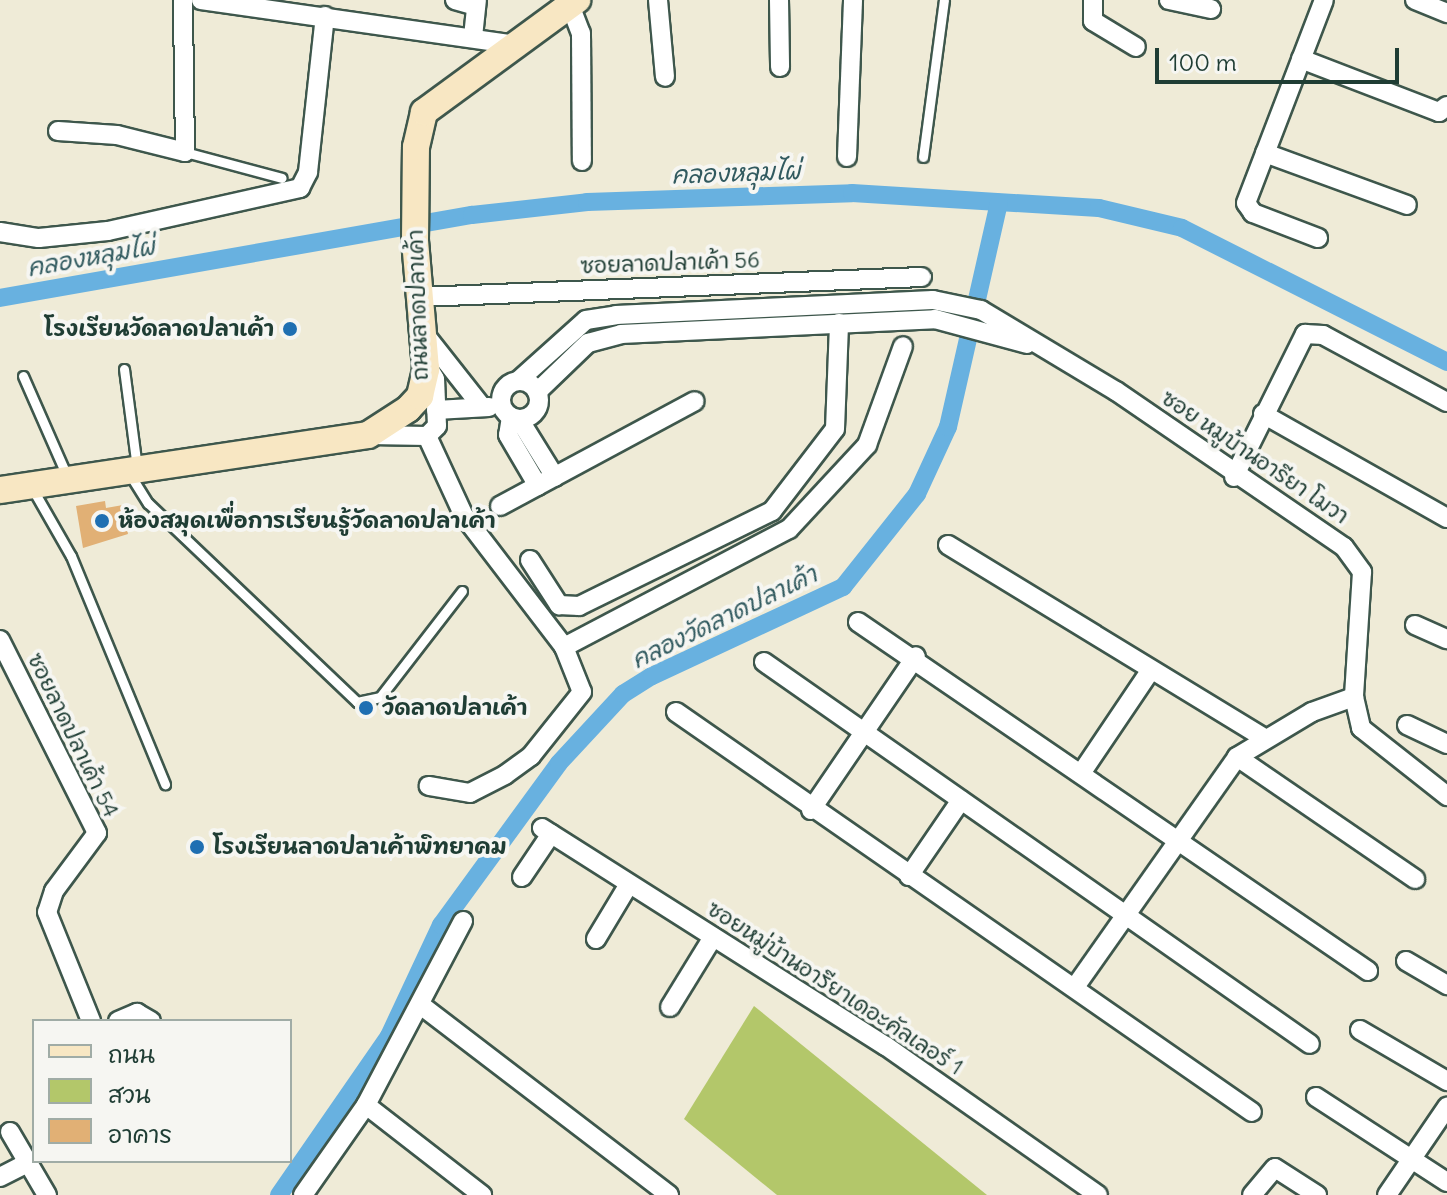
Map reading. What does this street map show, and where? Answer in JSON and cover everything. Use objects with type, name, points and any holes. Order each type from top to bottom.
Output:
[{"type":"main road","name":"ถนนลาดปลาเค้า","points":[[0,490],[368,435],[415,402],[425,363],[415,240],[415,199],[424,112],[509,44],[574,2]]},
{"type":"street","points":[[58,131],[117,135],[185,152],[183,0]]},
{"type":"street","points":[[201,0],[288,4],[325,16],[509,44]]},
{"type":"street","points":[[351,20],[352,0]]},
{"type":"street","points":[[455,0],[476,3],[473,37]]},
{"type":"street","points":[[658,0],[665,77]]},
{"type":"street","points":[[779,0],[780,67]]},
{"type":"street","points":[[847,157],[853,0]]},
{"type":"street","points":[[1093,0],[1093,21],[1136,47]]},
{"type":"street","points":[[1169,0],[1211,9]]},
{"type":"street","points":[[1318,238],[1249,211],[1265,153],[1324,0]]},
{"type":"street","points":[[1415,0],[1447,13]]},
{"type":"street","points":[[574,2],[581,33],[582,161]]},
{"type":"street","points":[[0,232],[39,238],[108,231],[300,188],[308,172],[325,16]]},
{"type":"street","points":[[1301,59],[1439,112],[1447,106]]},
{"type":"street","points":[[1265,153],[1407,205]]},
{"type":"street","name":"ซอยลาดปลาเค้า 56","points":[[420,297],[922,277]]},
{"type":"street","points":[[436,410],[482,407],[510,414],[536,411],[537,392],[588,343],[621,334],[839,323],[948,312]]},
{"type":"street","points":[[546,481],[510,414],[504,390],[586,320],[948,312]]},
{"type":"street","name":"ซอย หมูบ้านอารียา โมวา","points":[[948,312],[997,326],[1049,351],[1234,477],[1326,532],[1355,559],[1362,572],[1354,697],[1370,740],[1447,796]]},
{"type":"street","points":[[530,560],[559,605],[579,606],[772,511],[835,429],[839,323]]},
{"type":"street","points":[[423,332],[482,407]]},
{"type":"street","points":[[1234,477],[1298,339],[1315,333],[1447,402]]},
{"type":"street","points":[[564,647],[789,529],[867,445],[903,346]]},
{"type":"street","points":[[368,435],[427,436],[437,426],[435,379],[425,363]]},
{"type":"street","points":[[518,381],[537,392]]},
{"type":"street","points":[[500,506],[695,401]]},
{"type":"street","points":[[1263,414],[1447,518]]},
{"type":"street","points":[[427,436],[464,516],[564,647],[582,692],[531,756],[470,793],[429,786]]},
{"type":"street","points":[[948,545],[1262,737]]},
{"type":"street","points":[[858,622],[916,656],[1368,971]]},
{"type":"street","points":[[1415,625],[1447,639]]},
{"type":"street","name":"ซอยลาดปลาเค้า 54","points":[[0,640],[97,833],[54,891],[47,912],[90,1019]]},
{"type":"street","points":[[811,810],[916,656]]},
{"type":"street","points":[[764,662],[1310,1044]]},
{"type":"street","points":[[1082,772],[1150,671]]},
{"type":"street","points":[[1075,987],[1177,837],[1237,757],[1262,737],[1354,697]]},
{"type":"street","points":[[676,712],[811,810],[1075,987],[1252,1112]]},
{"type":"street","points":[[1407,725],[1447,744]]},
{"type":"street","points":[[1237,757],[1415,879]]},
{"type":"street","points":[[909,876],[961,800]]},
{"type":"street","name":"ซอยหมู่บ้านอารียาเดอะคัลเลอร์ 1","points":[[522,877],[547,831],[886,1046],[1098,1195]]},
{"type":"street","points":[[596,939],[629,884]]},
{"type":"street","points":[[303,1195],[366,1105],[422,1006],[463,921]]},
{"type":"street","points":[[670,1007],[713,937]]},
{"type":"street","points":[[1406,961],[1447,985]]},
{"type":"street","points":[[422,1006],[669,1195]]},
{"type":"street","points":[[123,1019],[137,1013],[148,1019]]},
{"type":"street","points":[[1360,1030],[1447,1081]]},
{"type":"street","points":[[1316,1097],[1447,1182]]},
{"type":"street","points":[[366,1105],[482,1195]]},
{"type":"street","points":[[1387,1195],[1447,1107]]},
{"type":"street","points":[[10,1132],[47,1195]]},
{"type":"street","points":[[0,1177],[27,1163]]},
{"type":"street","points":[[1252,1195],[1275,1168],[1317,1195]]},
{"type":"lane","points":[[923,157],[944,0]]},
{"type":"lane","points":[[185,152],[282,178]]},
{"type":"lane","points":[[124,369],[132,469],[148,503],[357,702],[380,697],[462,591]]},
{"type":"lane","points":[[23,376],[68,479]]},
{"type":"lane","points":[[31,485],[71,556],[165,784]]},
{"type":"green space","points":[[754,1006],[987,1195],[777,1195],[684,1119]]},
{"type":"building","name":"ห้องสมุดเพื่อการเรียนรู้วัดลาดปลาเค้า","points":[[105,501],[106,508],[123,505],[128,534],[83,548],[76,506]]},
{"type":"waterway","name":"คลองหลุมไผ่","points":[[0,298],[472,215],[587,202],[852,193],[1099,208],[1182,228],[1447,362]]},
{"type":"waterway","name":"คลองวัดลาดปลาเค้า","points":[[279,1195],[389,1036],[441,925],[559,763],[623,694],[652,676],[843,587],[917,494],[948,427],[999,203]]},
{"type":"place","name":"โรงเรียนวัดลาดปลาเค้า","points":[[290,329]]},
{"type":"place","name":"ห้องสมุดเพื่อการเรียนรู้วัดลาดปลาเค้า","points":[[102,521]]},
{"type":"place","name":"วัดลาดปลาเค้า","points":[[366,708]]},
{"type":"place","name":"โรงเรียนลาดปลาเค้าพิทยาคม","points":[[197,847]]}]
